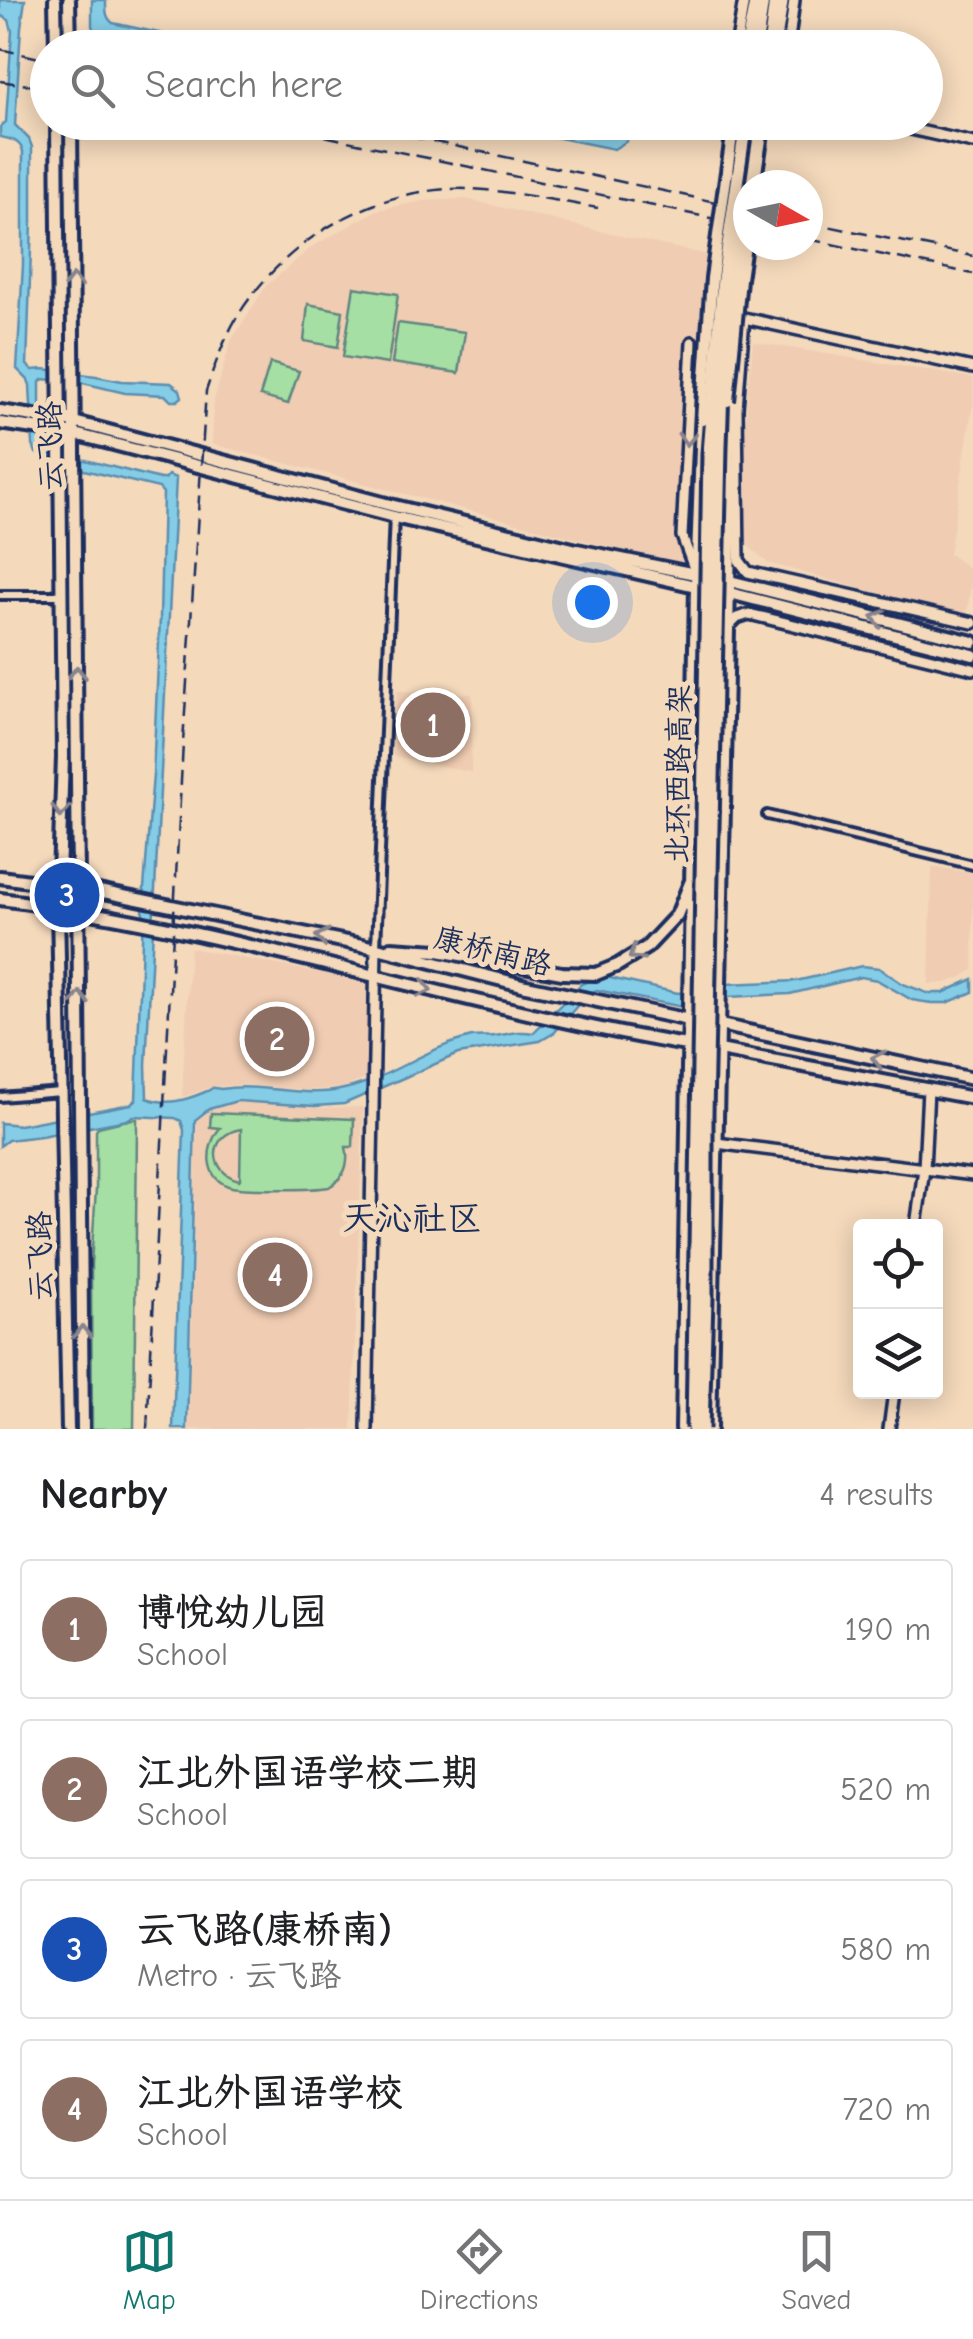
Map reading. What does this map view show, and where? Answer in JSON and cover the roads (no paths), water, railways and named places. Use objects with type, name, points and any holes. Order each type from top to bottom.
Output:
[{"type":"highway","points":[[759,30],[763,0]]},
{"type":"highway","points":[[775,30],[779,0]]},
{"type":"highway","name":"北环西路高架","points":[[693,1429],[709,453],[723,278],[743,140]]},
{"type":"highway","name":"北环西路高架","points":[[752,170],[757,140]]},
{"type":"highway","name":"北环西路高架","points":[[702,1429],[720,446],[722,388],[736,260]]},
{"type":"main road","points":[[55,0],[56,30]]},
{"type":"main road","points":[[69,0],[70,30]]},
{"type":"main road","points":[[749,30],[755,0]]},
{"type":"main road","name":"云飞路","points":[[57,140],[63,757],[58,907],[68,1429]]},
{"type":"main road","name":"云飞路","points":[[70,140],[83,1429]]},
{"type":"main road","points":[[682,1429],[702,420],[712,278],[731,140]]},
{"type":"main road","points":[[710,1429],[728,587],[728,402],[744,260]]},
{"type":"main road","points":[[0,410],[60,420],[74,428],[394,512],[973,642]]},
{"type":"main road","points":[[0,423],[60,432],[74,428]]},
{"type":"main road","points":[[728,587],[973,655]]},
{"type":"main road","name":"康桥南路","points":[[0,876],[79,887],[378,948],[603,1004],[719,1019],[973,1080]]},
{"type":"main road","points":[[378,948],[438,951],[596,974],[647,948],[676,915],[692,878]]},
{"type":"main road","points":[[0,899],[58,907]]},
{"type":"main road","name":"康桥南路","points":[[58,907],[160,927],[580,1026],[973,1098]]},
{"type":"street","points":[[739,30],[744,0]]},
{"type":"street","points":[[790,30],[794,0]]},
{"type":"street","points":[[943,137],[973,144]]},
{"type":"street","points":[[973,368],[744,318],[736,409],[739,560],[748,572],[973,622]]},
{"type":"street","points":[[692,342],[682,536],[696,580]]},
{"type":"street","points":[[366,1429],[394,512]]},
{"type":"street","points":[[728,587],[748,572]]},
{"type":"street","points":[[0,594],[61,595]]},
{"type":"street","points":[[727,628],[749,614],[973,668]]},
{"type":"street","points":[[767,814],[973,865]]},
{"type":"street","points":[[917,1219],[928,1090]]},
{"type":"street","points":[[0,1097],[62,1097]]},
{"type":"street","points":[[716,1143],[973,1175]]},
{"type":"street","points":[[889,1429],[893,1399]]},
{"type":"water","points":[[0,0],[25,0],[15,125],[32,147],[27,365],[33,370],[171,383],[182,397],[171,401],[165,395],[125,393],[83,383],[43,379],[40,382],[41,443],[50,451],[160,479],[168,475],[176,478],[147,1098],[176,1101],[213,1088],[313,1092],[344,1089],[455,1042],[472,1037],[533,1033],[581,984],[601,976],[678,993],[725,984],[796,981],[862,966],[879,968],[903,984],[927,993],[943,993],[973,979],[973,992],[947,1003],[912,1000],[877,980],[861,977],[790,994],[727,997],[683,1007],[597,990],[588,993],[554,1033],[540,1041],[458,1054],[344,1104],[237,1101],[209,1109],[195,1120],[187,1429],[173,1429],[184,1130],[181,1121],[133,1116],[8,1140],[0,1146],[0,1123],[20,1125],[136,1100],[163,493],[159,488],[51,462],[36,453],[33,445],[30,385],[17,369],[23,265],[23,151],[17,142],[0,137],[0,127],[6,122],[12,31],[9,20],[0,15]]},
{"type":"water","points":[[92,0],[106,0],[110,21],[145,30],[94,30]]},
{"type":"water","points":[[569,140],[627,140],[614,149]]},
{"type":"railway","points":[[0,49],[30,56]]},
{"type":"railway","points":[[0,81],[30,85]]},
{"type":"railway","points":[[343,140],[733,223]]},
{"type":"railway","points":[[426,140],[733,206]]},
{"type":"railway","points":[[147,1429],[183,743],[206,391],[216,362],[239,314],[283,261],[338,221],[369,206],[436,190],[470,189],[598,208]]},
{"type":"railway","points":[[823,225],[973,256]]},
{"type":"railway","points":[[823,242],[973,274]]},
{"type":"place","name":"博悦幼儿园","points":[[433,725]]},
{"type":"place","name":"云飞路(康桥南)","points":[[67,895]]},
{"type":"place","name":"江北外国语学校二期","points":[[277,1039]]},
{"type":"place","name":"江北外国语学校","points":[[275,1275]]},
{"type":"district","name":"天沁社区","points":[[412,1218]]}]
